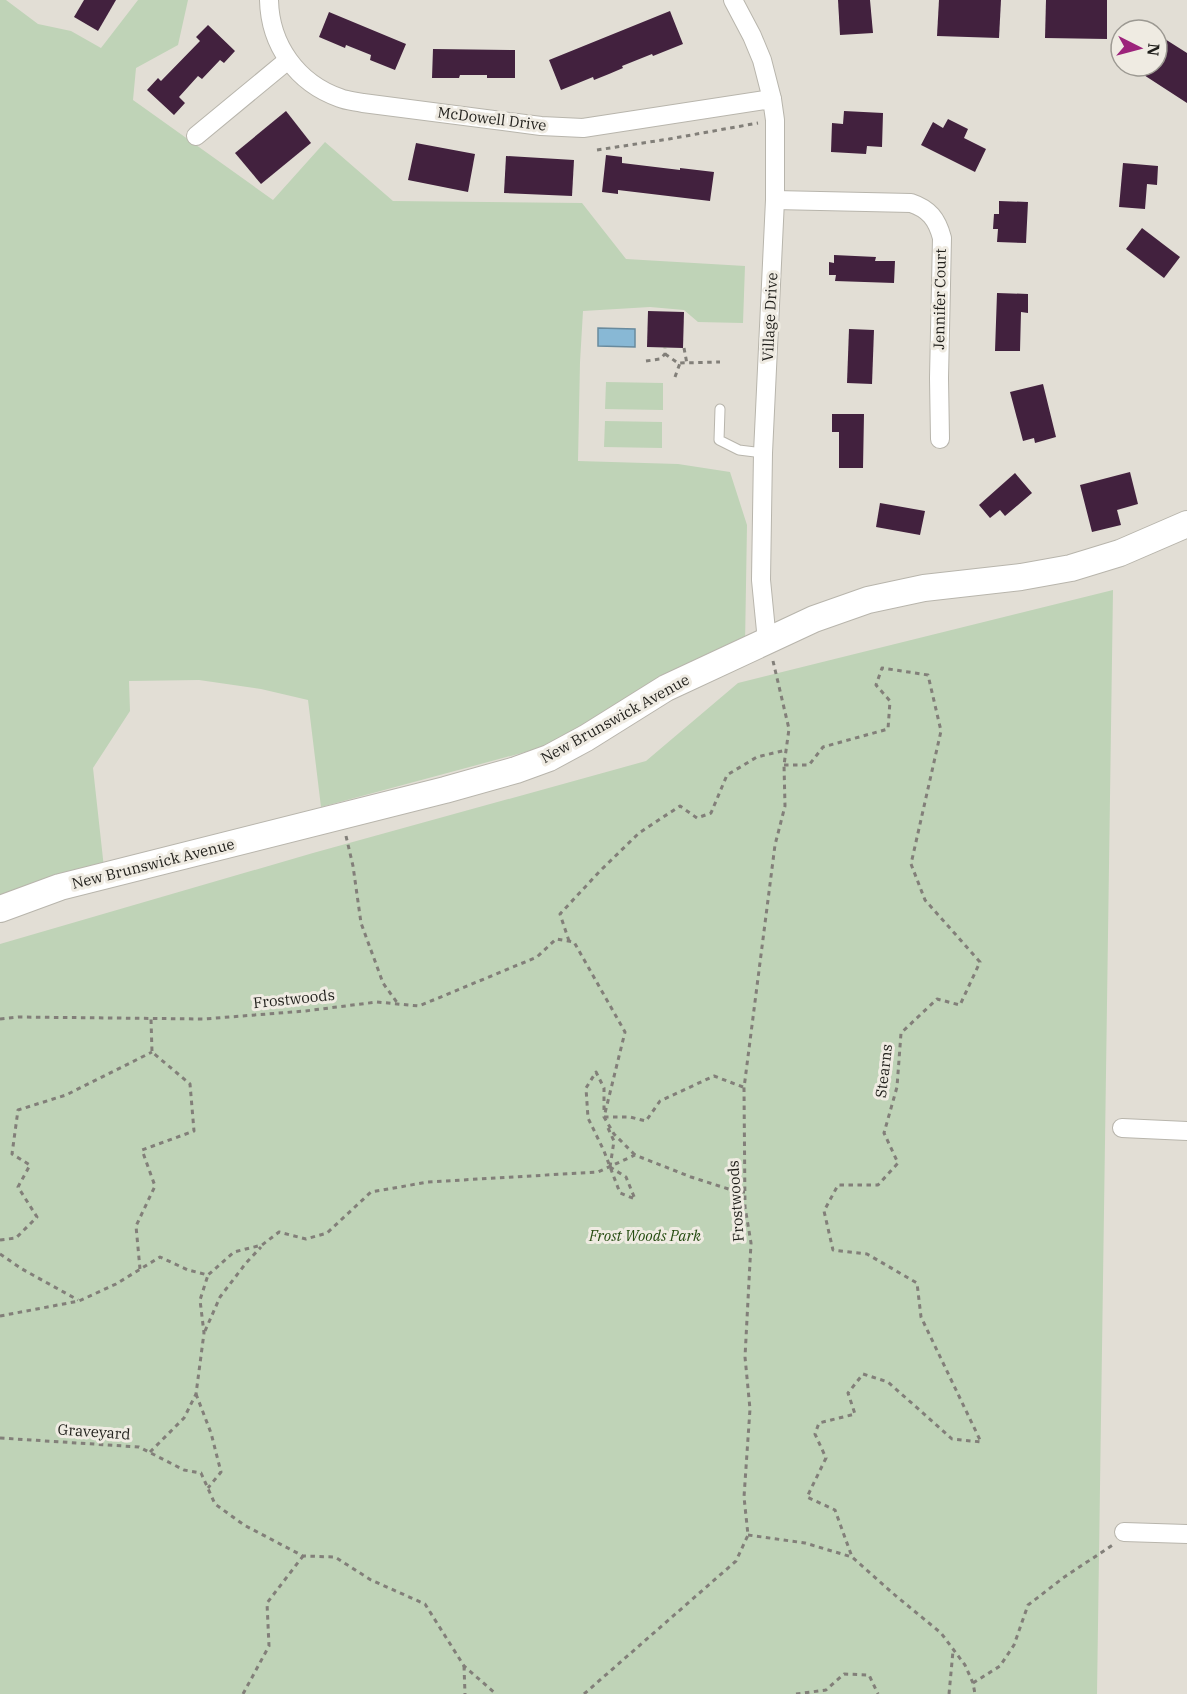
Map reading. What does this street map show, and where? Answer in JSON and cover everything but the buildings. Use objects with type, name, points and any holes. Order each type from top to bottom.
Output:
[{"type":"street","name":"McDowell Drive","points":[[269,0],[274,34],[296,71],[313,85],[342,99],[541,126],[583,128],[772,99]]},
{"type":"street","name":"Village Drive","points":[[733,0],[762,60],[772,99],[776,149],[763,453],[761,579],[767,641]]},
{"type":"street","points":[[196,136],[288,60]]},
{"type":"street","name":"Jennifer Court","points":[[775,200],[911,202],[923,207],[932,215],[939,226],[942,238],[940,439]]},
{"type":"street","name":"New Brunswick Avenue","points":[[0,909],[60,887],[516,770],[549,758],[586,738],[666,688],[814,619],[868,600],[924,588],[1021,577],[1071,568],[1120,553],[1187,524]]},
{"type":"street","points":[[1122,1128],[1187,1131]]},
{"type":"street","points":[[1124,1532],[1187,1534]]},
{"type":"lane","points":[[720,409],[719,440],[739,450],[763,453]]},
{"type":"path","points":[[597,150],[760,122]]},
{"type":"path","points":[[646,361],[660,359],[665,354],[665,347]]},
{"type":"path","points":[[684,348],[687,364]]},
{"type":"path","points":[[665,354],[674,361],[687,364],[720,362]]},
{"type":"path","points":[[675,377],[681,363]]},
{"type":"path","name":"Frostwoods","points":[[748,1535],[744,1497],[750,1409],[745,1357],[751,1244],[745,1207],[744,1088],[776,845],[785,806],[784,765],[789,729],[777,672],[767,641]]},
{"type":"path","name":"Stearns","points":[[784,765],[809,765],[823,747],[888,729],[890,701],[876,685],[882,668],[928,675],[941,731],[910,864],[925,900],[980,962],[960,1005],[937,999],[901,1033],[897,1087],[884,1134],[898,1163],[878,1185],[838,1185],[824,1211],[833,1250],[867,1254],[917,1284],[921,1317],[981,1442],[952,1439],[888,1382],[863,1374],[848,1393],[855,1413],[819,1423],[815,1434],[826,1458],[807,1497],[835,1510],[852,1557]]},
{"type":"path","points":[[745,1192],[738,1192],[691,1177],[636,1155],[614,1134],[604,1117],[625,1032],[574,942],[569,941],[560,914],[639,833],[680,806],[697,818],[711,813],[727,776],[757,757],[786,750]]},
{"type":"path","points":[[335,818],[345,833],[362,923],[383,983],[398,1004]]},
{"type":"path","name":"Frostwoods","points":[[0,1019],[19,1017],[204,1019],[304,1011],[377,1002],[419,1006],[537,957],[556,939],[569,941]]},
{"type":"path","points":[[140,1269],[136,1226],[155,1185],[142,1150],[195,1131],[190,1084],[152,1052],[151,1018]]},
{"type":"path","points":[[0,1240],[16,1238],[37,1218],[18,1187],[30,1164],[12,1154],[18,1110],[66,1095],[152,1052]]},
{"type":"path","points":[[596,1072],[604,1088],[604,1117],[614,1142],[610,1167],[626,1177],[635,1199],[620,1193],[588,1118],[586,1089],[596,1072]]},
{"type":"path","points":[[604,1117],[646,1121],[660,1101],[714,1076],[744,1088]]},
{"type":"path","points":[[204,1333],[220,1297],[262,1245],[279,1232],[306,1239],[327,1233],[370,1192],[428,1182],[598,1172],[636,1155]]},
{"type":"path","points":[[150,1452],[184,1418],[196,1394],[204,1333],[200,1300],[208,1275],[234,1252],[262,1245]]},
{"type":"path","points":[[0,1254],[22,1269],[80,1300]]},
{"type":"path","points":[[0,1316],[80,1300],[116,1284],[160,1257],[188,1270],[208,1275]]},
{"type":"path","points":[[196,1394],[212,1433],[221,1472],[208,1488]]},
{"type":"path","name":"Graveyard","points":[[0,1438],[139,1447],[184,1470],[201,1473],[215,1504],[244,1525],[303,1556]]},
{"type":"path","points":[[973,1683],[1000,1666],[1014,1645],[1028,1605],[1063,1578],[1111,1547],[1124,1532]]},
{"type":"path","points":[[584,1694],[735,1561],[748,1535],[805,1543],[852,1557],[941,1633],[965,1665],[975,1694]]},
{"type":"path","points":[[243,1694],[269,1646],[267,1603],[303,1556],[335,1557],[371,1580],[425,1604],[464,1666],[496,1694]]},
{"type":"path","points":[[948,1694],[954,1650]]},
{"type":"path","points":[[464,1666],[465,1694]]},
{"type":"path","points":[[796,1694],[826,1690],[844,1674],[869,1675],[878,1694]]},
{"type":"green space","points":[[0,0],[6,0],[38,24],[71,31],[101,48],[138,0],[188,0],[178,45],[136,68],[133,100],[273,200],[325,142],[393,201],[582,203],[626,259],[745,266],[743,323],[698,322],[684,310],[650,307],[583,311],[578,461],[678,464],[730,472],[747,525],[745,645],[555,744],[321,807],[308,700],[261,689],[199,680],[129,681],[130,711],[93,768],[104,868],[0,904]]},
{"type":"green space","points":[[606,382],[663,383],[663,410],[605,409]]},
{"type":"green space","points":[[605,421],[662,422],[662,448],[604,447]]},
{"type":"green space","name":"Frost Woods Park","points":[[1113,590],[1097,1694],[0,1694],[0,944],[313,853],[646,761],[738,683]]},
{"type":"water","points":[[598,328],[635,329],[635,347],[598,346]]}]
